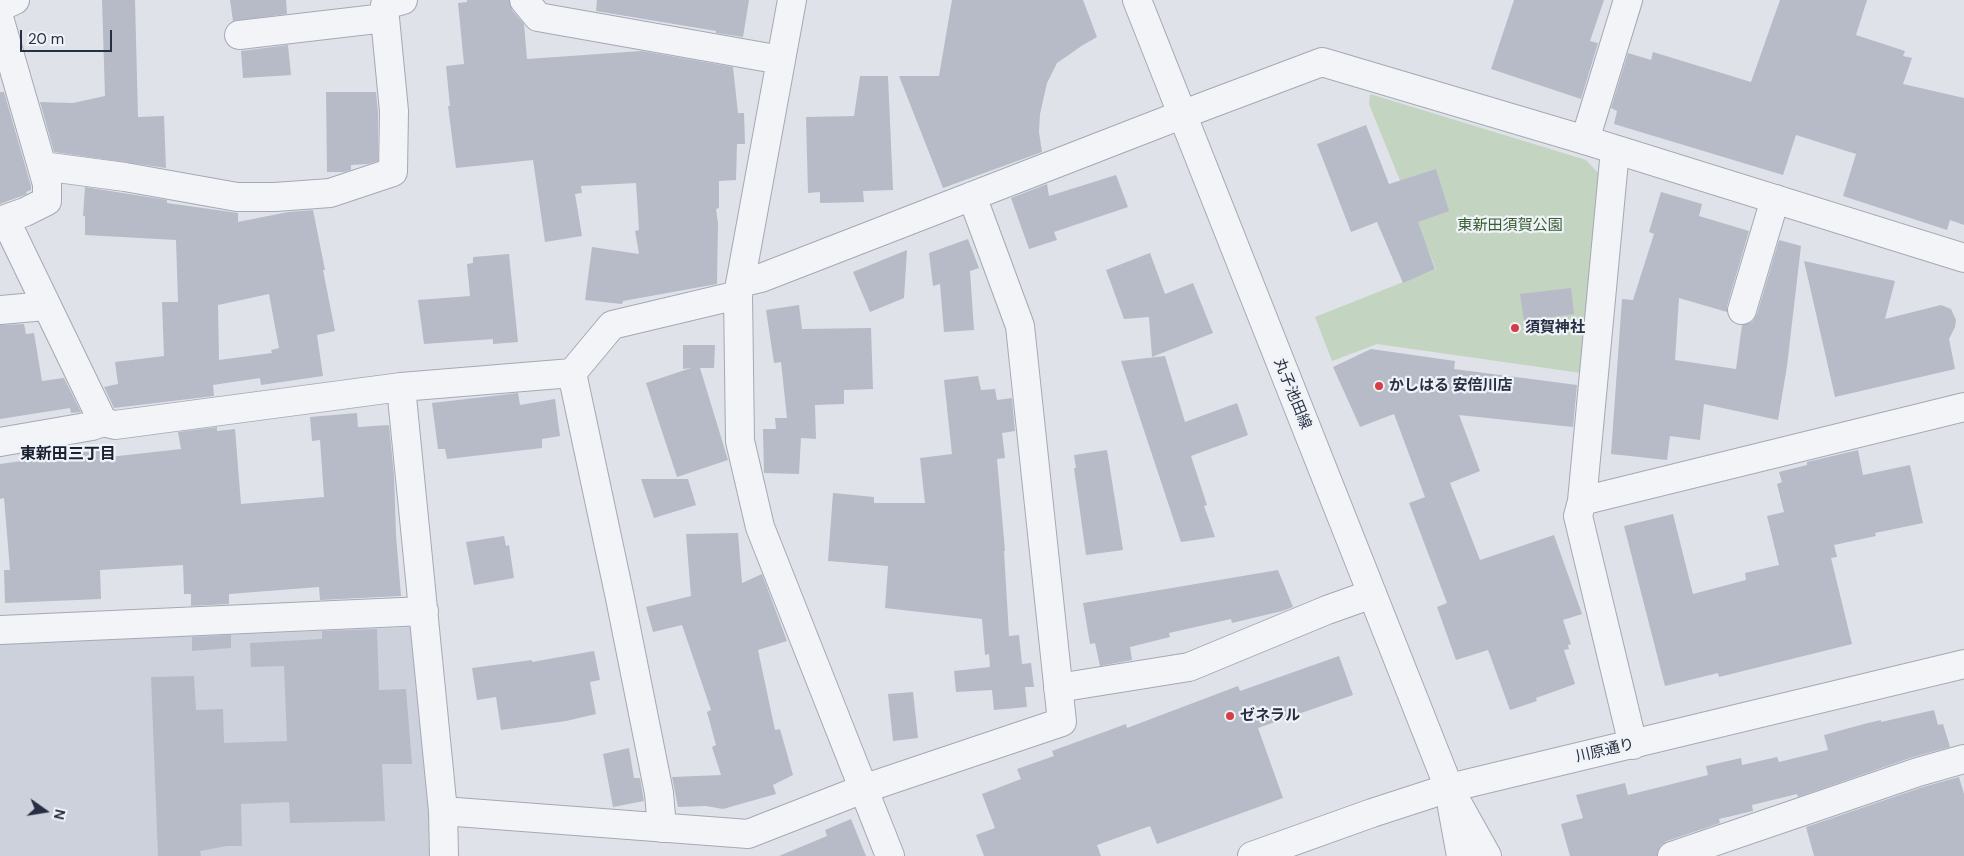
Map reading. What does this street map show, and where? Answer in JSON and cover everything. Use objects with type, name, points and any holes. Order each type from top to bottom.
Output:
[{"type":"street","points":[[0,7],[15,0]]},
{"type":"street","points":[[524,0],[538,17],[780,60]]},
{"type":"street","points":[[792,0],[739,289],[740,441],[760,528],[890,856]]},
{"type":"street","name":"丸子池田線","points":[[1137,0],[1181,115],[1477,854]]},
{"type":"street","points":[[1584,140],[1628,0]]},
{"type":"street","points":[[42,166],[124,177],[237,197],[275,197],[330,193],[393,172],[394,112],[389,6],[239,35]]},
{"type":"street","points":[[0,21],[47,184],[47,201],[3,220],[104,422]]},
{"type":"street","points":[[0,442],[92,426],[104,422],[115,424],[401,387],[572,372],[612,326],[739,289],[761,278],[1322,62],[1584,140],[1964,258]]},
{"type":"street","points":[[1615,150],[1582,501],[1578,516],[1632,745]]},
{"type":"street","points":[[443,811],[748,834],[863,789],[1062,722],[1020,326],[972,196]]},
{"type":"street","points":[[1742,310],[1775,200]]},
{"type":"street","points":[[0,310],[46,306]]},
{"type":"street","points":[[572,372],[657,783],[662,828]]},
{"type":"street","points":[[401,387],[443,811],[444,856]]},
{"type":"street","points":[[1582,501],[1964,408]]},
{"type":"street","points":[[1058,688],[1190,667],[1327,610],[1372,594]]},
{"type":"street","points":[[0,630],[424,611]]},
{"type":"street","name":"川原通り","points":[[1252,856],[1449,788],[1964,664]]},
{"type":"street","points":[[1672,856],[1918,772],[1964,759]]},
{"type":"shaded area","points":[[411,627],[429,817],[430,856],[0,856],[0,644]]},
{"type":"green space","name":"東新田須賀公園","points":[[1370,94],[1586,160],[1600,175],[1581,373],[1377,344],[1332,361],[1315,317],[1436,269],[1369,104]]},
{"type":"building","points":[[102,0],[135,0],[138,117],[164,116],[166,168],[54,152],[40,102],[73,103],[105,96]]},
{"type":"building","points":[[230,0],[286,0],[287,14],[233,21]]},
{"type":"building","points":[[467,0],[509,0],[512,10],[524,24],[527,59],[642,51],[733,67],[738,113],[744,113],[745,144],[737,144],[736,180],[719,181],[719,208],[716,209],[718,223],[717,284],[623,301],[622,304],[585,300],[592,247],[639,254],[635,231],[639,230],[636,183],[581,186],[582,193],[575,194],[582,236],[545,242],[533,160],[456,168],[448,106],[450,106],[446,66],[464,64],[458,3],[467,2]]},
{"type":"building","points":[[597,0],[749,0],[743,37],[596,11]]},
{"type":"building","points":[[952,0],[1083,0],[1097,37],[1057,63],[1047,83],[1040,114],[1039,132],[1042,152],[943,188],[899,76],[939,76]]},
{"type":"building","points":[[1514,0],[1604,0],[1590,41],[1598,43],[1581,99],[1491,69]]},
{"type":"building","points":[[1780,0],[1867,0],[1856,35],[1905,51],[1903,56],[1912,58],[1903,84],[1964,98],[1964,225],[1950,220],[1947,230],[1843,196],[1856,154],[1796,135],[1783,175],[1614,124],[1617,111],[1611,108],[1628,53],[1651,60],[1653,52],[1751,82]]},
{"type":"building","points":[[288,45],[291,75],[243,78],[241,51]]},
{"type":"building","points":[[860,76],[888,76],[893,190],[863,191],[864,202],[820,203],[820,192],[808,193],[806,117],[854,116]]},
{"type":"building","points":[[0,92],[4,92],[31,190],[26,192],[27,194],[0,204]]},
{"type":"building","points":[[326,92],[376,92],[378,161],[368,164],[351,165],[351,170],[344,172],[327,172]]},
{"type":"building","points":[[1366,125],[1389,184],[1436,169],[1449,211],[1418,222],[1435,269],[1403,283],[1377,222],[1351,232],[1317,144]]},
{"type":"building","points":[[1116,175],[1128,207],[1054,232],[1057,240],[1029,249],[1011,198],[1047,184],[1049,196]]},
{"type":"building","points":[[85,187],[167,200],[167,203],[238,213],[238,222],[288,212],[313,210],[335,331],[317,335],[323,376],[261,385],[260,378],[213,385],[214,396],[114,408],[104,387],[118,384],[115,362],[164,356],[162,302],[178,302],[176,240],[85,235],[85,216],[83,216]],"holes":[[[269,294],[279,348],[271,350],[272,353],[219,360],[218,305]]]},
{"type":"building","points":[[1661,192],[1702,204],[1699,216],[1749,231],[1727,306],[1727,312],[1679,298],[1675,360],[1736,369],[1742,325],[1752,322],[1757,314],[1779,240],[1801,246],[1787,366],[1778,420],[1704,404],[1700,440],[1670,436],[1667,460],[1611,454],[1622,299],[1633,300],[1654,234],[1649,232]]},
{"type":"building","points":[[968,239],[979,268],[970,271],[974,330],[944,332],[940,284],[933,286],[929,253]]},
{"type":"building","points":[[907,250],[904,298],[870,312],[853,272]]},
{"type":"building","points":[[1150,253],[1165,294],[1193,283],[1213,333],[1152,357],[1149,317],[1124,319],[1106,270]]},
{"type":"building","points":[[509,254],[518,342],[493,344],[493,339],[424,344],[418,300],[470,296],[467,264],[473,263],[473,257]]},
{"type":"building","points":[[1804,261],[1895,281],[1885,319],[1941,305],[1951,309],[1956,320],[1949,339],[1955,369],[1835,397]]},
{"type":"building","points":[[1571,288],[1574,314],[1524,321],[1520,294]]},
{"type":"building","points":[[799,305],[802,329],[871,328],[873,389],[844,390],[844,404],[815,405],[816,439],[801,438],[799,474],[764,473],[763,429],[776,429],[775,418],[787,418],[781,362],[774,363],[766,310]]},
{"type":"building","points":[[24,324],[26,334],[34,333],[42,381],[64,378],[81,412],[71,413],[70,408],[0,419],[0,325]]},
{"type":"building","points":[[683,345],[715,345],[714,368],[700,368],[728,460],[677,477],[646,383],[691,368],[683,369]]},
{"type":"building","points":[[1371,349],[1455,361],[1454,369],[1577,385],[1573,427],[1459,415],[1480,471],[1450,483],[1480,560],[1554,535],[1582,614],[1563,620],[1571,644],[1568,645],[1569,649],[1564,650],[1575,684],[1536,698],[1537,701],[1510,710],[1488,650],[1456,660],[1437,607],[1447,603],[1409,503],[1425,497],[1394,414],[1360,427],[1333,367]]},
{"type":"building","points":[[1165,356],[1185,422],[1237,403],[1248,435],[1191,456],[1207,505],[1204,506],[1215,537],[1181,542],[1121,361]]},
{"type":"building","points":[[978,376],[981,390],[995,389],[997,400],[1012,398],[1015,431],[1002,433],[1005,458],[997,459],[1005,551],[1009,636],[1019,635],[1022,664],[1031,663],[1034,687],[1025,687],[1027,707],[994,710],[992,690],[956,692],[954,671],[990,667],[989,654],[985,655],[982,619],[885,608],[888,566],[828,561],[833,493],[874,497],[874,503],[925,503],[920,458],[952,454],[944,380]]},
{"type":"building","points":[[518,393],[520,405],[555,399],[560,436],[542,439],[542,448],[447,459],[445,449],[438,449],[432,403]]},
{"type":"building","points":[[357,413],[358,427],[389,425],[401,596],[320,600],[319,587],[229,594],[229,604],[191,606],[191,594],[184,594],[183,565],[100,570],[101,599],[5,603],[4,570],[10,570],[4,498],[0,499],[0,464],[100,450],[100,458],[181,449],[178,432],[217,427],[217,431],[235,429],[241,504],[324,497],[320,440],[312,441],[310,417]]},
{"type":"building","points":[[1107,450],[1123,550],[1086,555],[1074,468],[1076,468],[1074,455]]},
{"type":"building","points":[[1858,450],[1863,475],[1910,465],[1923,523],[1875,533],[1876,536],[1834,545],[1837,557],[1831,558],[1852,644],[1719,677],[1718,673],[1665,686],[1624,526],[1673,514],[1693,594],[1746,580],[1745,573],[1779,565],[1767,516],[1784,512],[1777,484],[1782,482],[1779,472],[1807,465],[1807,462]]},
{"type":"building","points":[[641,479],[688,479],[696,505],[654,518]]},
{"type":"building","points":[[738,533],[742,583],[762,574],[787,641],[758,650],[775,730],[780,729],[793,775],[773,785],[776,794],[723,809],[706,806],[678,807],[672,777],[721,775],[712,747],[716,745],[707,712],[711,710],[682,625],[653,632],[646,607],[691,596],[686,534]]},
{"type":"building","points":[[504,536],[506,546],[509,545],[514,578],[474,585],[466,542]]},
{"type":"building","points":[[1278,570],[1293,607],[1232,623],[1231,619],[1169,633],[1170,637],[1130,647],[1132,660],[1100,666],[1095,643],[1090,644],[1083,603]]},
{"type":"building","points":[[377,629],[379,690],[406,689],[412,764],[382,764],[385,821],[290,823],[289,802],[241,804],[242,846],[227,846],[200,851],[201,856],[158,856],[151,677],[194,676],[196,710],[223,709],[224,743],[287,741],[284,666],[251,667],[250,643],[322,639],[322,631]]},
{"type":"building","points":[[231,635],[231,648],[192,651],[192,637]]},
{"type":"building","points":[[594,651],[600,680],[590,682],[596,714],[566,721],[501,730],[496,697],[477,700],[472,668],[532,660],[532,662]]},
{"type":"building","points":[[1339,656],[1353,695],[1258,728],[1283,798],[1157,844],[1150,826],[1097,845],[1101,856],[984,856],[976,835],[995,828],[982,794],[1021,779],[1017,769],[1054,756],[1052,751],[1126,724],[1127,728],[1238,686],[1240,691]]},
{"type":"building","points":[[913,692],[918,738],[893,741],[888,694]]},
{"type":"building","points":[[1934,710],[1938,725],[1943,724],[1950,747],[1913,757],[1798,797],[1797,794],[1752,805],[1753,811],[1719,819],[1720,823],[1667,841],[1660,846],[1657,856],[1570,856],[1561,824],[1583,818],[1576,795],[1625,783],[1628,795],[1708,775],[1706,766],[1741,758],[1742,765],[1777,757],[1779,762],[1828,750],[1824,735],[1881,720],[1881,722]]},
{"type":"building","points":[[629,748],[634,778],[640,778],[644,801],[613,807],[603,754]]},
{"type":"building","points":[[1959,777],[1964,794],[1964,856],[1814,856],[1806,827],[1923,787]]},
{"type":"building","points":[[851,819],[866,856],[779,856],[827,836],[825,830]]},
{"type":"place","name":"須賀神社","points":[[1515,328]]},
{"type":"place","name":"かしはる 安倍川店","points":[[1379,386]]},
{"type":"place","name":"ゼネラル","points":[[1230,716]]},
{"type":"district","name":"東新田三丁目","points":[[68,455]]}]
